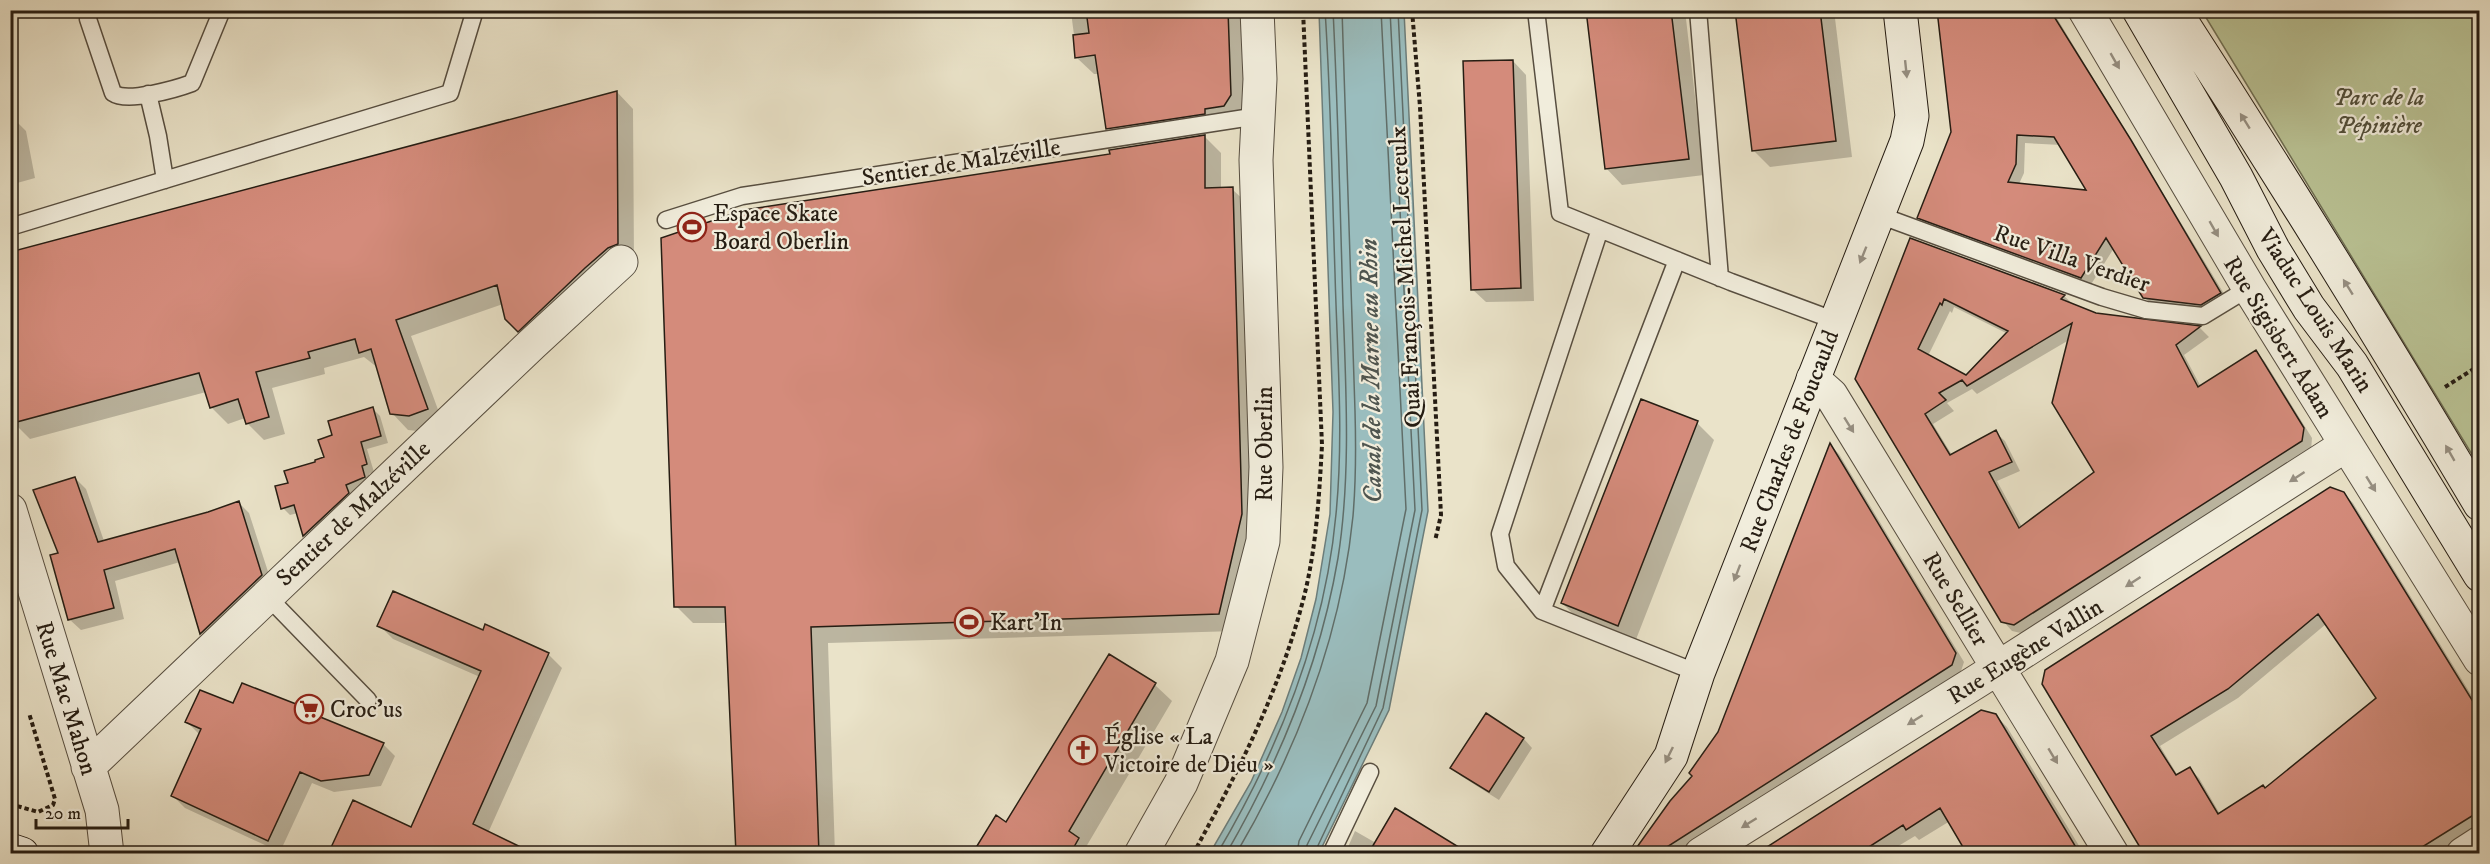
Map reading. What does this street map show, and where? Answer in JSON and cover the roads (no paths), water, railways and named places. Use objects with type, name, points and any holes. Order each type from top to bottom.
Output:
[{"type":"street","name":"Rue Oberlin","points":[[1141,854],[1181,783],[1232,661],[1263,541],[1266,467],[1256,160],[1260,79],[1257,10]]},
{"type":"street","name":"Rue Charles de Foucauld","points":[[1607,854],[1671,756],[1698,673],[1907,141],[1912,116],[1900,10]]},
{"type":"street","name":"Rue Sigisbert Adam","points":[[2085,10],[2249,288],[2480,659]]},
{"type":"street","name":"Viaduc Louis Marin","points":[[2139,10],[2236,177],[2273,249],[2309,308],[2352,365],[2480,575]]},
{"type":"street","points":[[2174,10],[2420,402],[2480,504]]},
{"type":"street","name":"Sentier de Malzéville","points":[[88,766],[266,595],[621,262]]},
{"type":"street","name":"Rue Sellier","points":[[1813,379],[1831,395],[2112,854]]},
{"type":"street","name":"Rue Eugène Vallin","points":[[1701,854],[1998,668],[2346,445]]},
{"type":"street","name":"Rue Mac Mahon","points":[[10,510],[102,810],[107,854]]},
{"type":"street","points":[[2463,854],[2480,843]]},
{"type":"street","points":[[10,850],[22,854]]},
{"type":"lane","points":[[90,10],[88,19],[113,93],[124,98],[192,83],[222,10]]},
{"type":"lane","points":[[10,227],[450,93],[475,10]]},
{"type":"lane","points":[[1536,10],[1560,213],[1720,278],[1836,321]]},
{"type":"lane","points":[[1698,10],[1720,278]]},
{"type":"lane","points":[[148,94],[165,180]]},
{"type":"lane","name":"Sentier de Malzéville","points":[[666,220],[742,196],[1258,116]]},
{"type":"lane","name":"Rue Villa Verdier","points":[[1879,215],[2102,297],[2146,310],[2203,316],[2249,288]]},
{"type":"lane","points":[[1600,229],[1500,534],[1506,566],[1542,611],[1698,673]]},
{"type":"lane","points":[[1542,611],[1677,260]]},
{"type":"lane","points":[[266,595],[368,700]]},
{"type":"lane","points":[[1331,854],[1370,772]]},
{"type":"water","name":"Canal de la Marne au Rhin","points":[[1319,11],[1404,11],[1428,511],[1389,710],[1319,853],[1210,853],[1251,782],[1282,712],[1301,658],[1316,599],[1330,514],[1333,412]]},
{"type":"place","name":"Espace Skate Board Oberlin","points":[[692,227]]},
{"type":"place","name":"Kart'In","points":[[969,622]]},
{"type":"place","name":"Croc'us","points":[[309,709]]},
{"type":"place","name":"Église « La Victoire de Dieu »","points":[[1083,750]]},
{"type":"park label","name":"Parc de la Pépinière","points":[[2379,111]]}]
